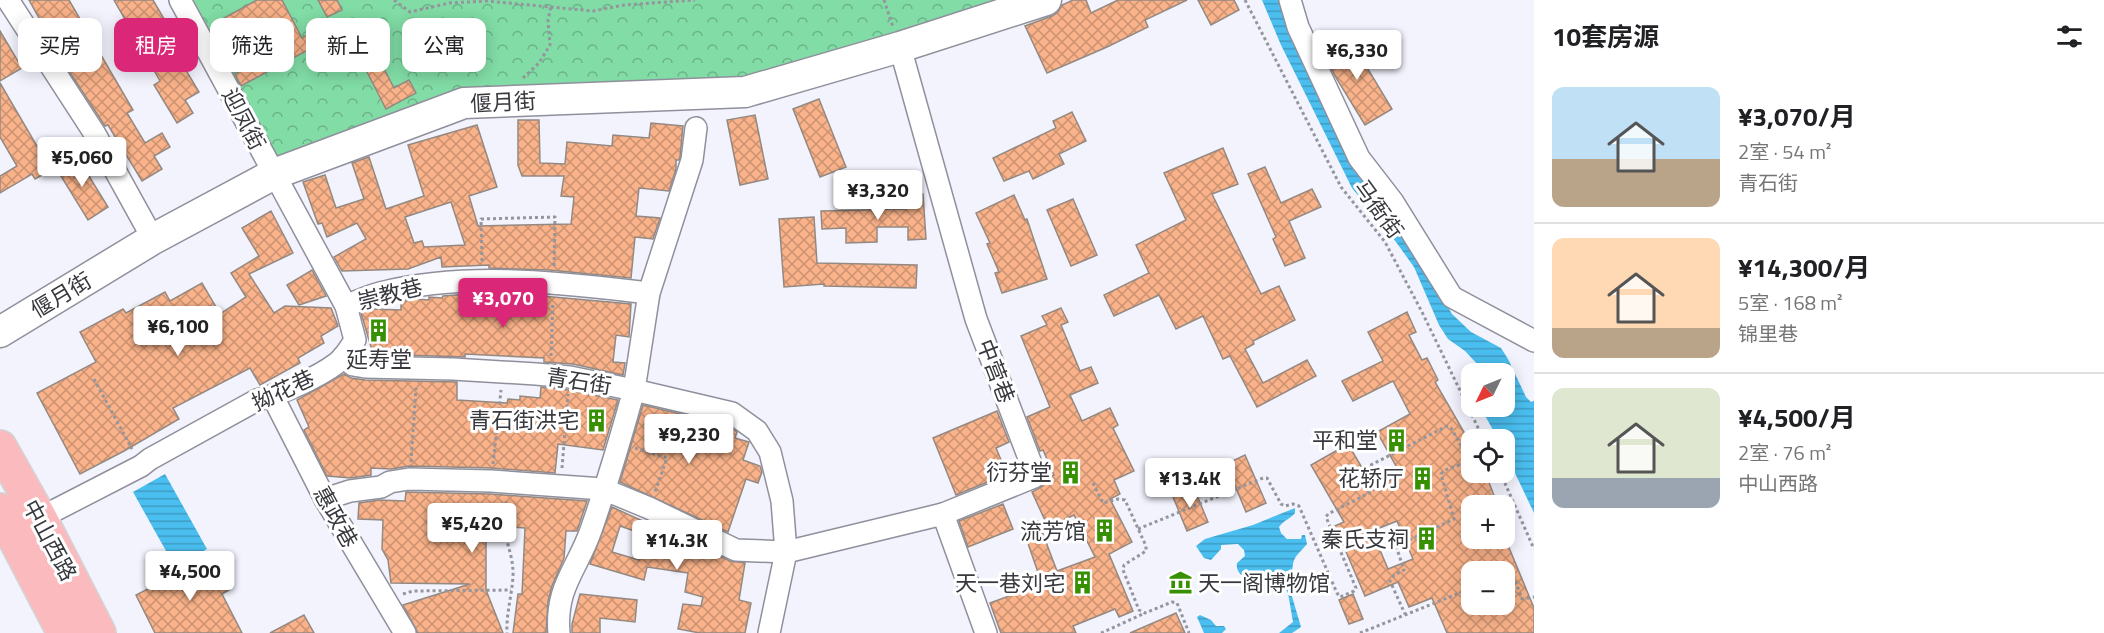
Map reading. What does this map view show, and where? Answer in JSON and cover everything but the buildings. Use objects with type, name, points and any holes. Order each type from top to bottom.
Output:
[{"type":"main road","name":"中山西路","points":[[0,447],[40,518],[99,633]]},
{"type":"main road","name":"中山西路","points":[[0,510],[64,633]]},
{"type":"street","points":[[8,0],[95,134],[153,239]]},
{"type":"street","name":"迎凤街","points":[[180,0],[274,174]]},
{"type":"street","name":"偃月街","points":[[0,332],[153,239],[274,174],[464,103],[745,92],[898,42],[1046,0]]},
{"type":"street","points":[[1290,0],[1298,27],[1359,158],[1393,202],[1452,297],[1534,341]]},
{"type":"street","name":"中营巷","points":[[898,42],[976,319],[1035,474],[1034,477],[943,514]]},
{"type":"street","points":[[696,128],[692,160],[649,293],[634,390],[732,413],[757,431],[770,452],[782,501],[786,552],[769,633]]},
{"type":"street","points":[[274,174],[346,306],[355,340],[343,357]]},
{"type":"street","name":"崇教巷","points":[[346,306],[378,293],[406,287],[483,281],[554,282],[649,293]]},
{"type":"street","name":"青石街","points":[[343,357],[353,365],[365,367],[560,376],[634,390],[590,533],[562,589],[558,617],[559,633]]},
{"type":"street","name":"拗花巷","points":[[40,518],[108,490],[150,459],[257,400],[273,397],[324,371],[343,357]]},
{"type":"street","name":"惠政巷","points":[[273,397],[325,499],[405,633]]},
{"type":"street","points":[[325,499],[350,491],[381,487],[390,482],[410,479],[603,489],[649,508],[736,550],[786,552],[943,514],[986,633]]},
{"type":"path","points":[[394,0],[410,12],[449,3],[487,1],[593,11],[624,5],[695,0]]},
{"type":"path","points":[[884,0],[898,42]]},
{"type":"path","name":"马衙街","points":[[1245,0],[1341,188],[1385,243],[1422,312],[1479,429]]},
{"type":"path","points":[[519,82],[539,63],[550,45],[548,20],[551,6]]},
{"type":"path","points":[[483,281],[481,219],[555,217],[554,282],[560,376],[560,485]]},
{"type":"path","points":[[410,479],[417,368]]},
{"type":"path","points":[[503,373],[500,482],[504,508],[503,530],[513,567],[507,633]]},
{"type":"path","points":[[94,379],[141,466]]},
{"type":"path","points":[[1365,468],[1447,426],[1451,428],[1468,460],[1466,463],[1444,470],[1441,474],[1454,519],[1396,546],[1404,570],[1394,575],[1390,581],[1406,614]]},
{"type":"path","points":[[619,443],[667,458],[649,508]]},
{"type":"path","points":[[1138,529],[1267,478],[1281,504],[1299,506],[1340,597],[1356,588],[1326,517],[1373,491],[1376,481],[1370,465]]},
{"type":"path","points":[[1093,483],[1102,503],[1118,499],[1125,500],[1146,546],[1146,551],[1124,565],[1139,610],[1145,613]]},
{"type":"path","points":[[1505,483],[1534,549]]},
{"type":"path","points":[[1515,580],[1522,599],[1534,597]]},
{"type":"path","points":[[385,599],[412,591],[511,590]]},
{"type":"path","points":[[1360,633],[1461,592]]},
{"type":"path","points":[[1101,633],[1172,602],[1177,603],[1189,633]]},
{"type":"green space","points":[[188,0],[1015,0],[795,74],[463,100],[276,166],[226,72],[294,72],[294,18],[210,18],[210,42]]},
{"type":"water","points":[[1262,0],[1280,0],[1406,234],[1452,314],[1471,332],[1501,348],[1510,363],[1476,363],[1465,351],[1448,339],[1439,325],[1414,267],[1352,188],[1281,45]]},
{"type":"water","points":[[1515,374],[1526,397],[1531,402],[1534,401],[1534,513],[1515,473],[1515,429],[1492,429],[1486,417],[1515,417]]},
{"type":"water","points":[[165,474],[207,549],[175,567],[133,492]]},
{"type":"water","points":[[1295,508],[1295,513],[1279,527],[1287,539],[1301,539],[1302,535],[1305,535],[1307,544],[1295,559],[1292,579],[1288,583],[1301,627],[1292,633],[1279,633],[1293,622],[1288,593],[1282,584],[1269,588],[1264,594],[1257,577],[1252,573],[1242,576],[1237,569],[1237,563],[1245,556],[1244,550],[1238,544],[1221,545],[1221,549],[1211,560],[1204,558],[1196,546],[1205,539],[1253,525]]},
{"type":"water","points":[[1200,615],[1211,620],[1216,626],[1224,626],[1226,629],[1222,633],[1204,633],[1197,617]]},
{"type":"place","name":"延寿堂","points":[[379,330]]},
{"type":"place","name":"青石街洪宅","points":[[597,420]]},
{"type":"place","name":"平和堂","points":[[1396,440]]},
{"type":"place","name":"衍芬堂","points":[[1070,472]]},
{"type":"place","name":"花轿厅","points":[[1422,478]]},
{"type":"place","name":"流芳馆","points":[[1104,531]]},
{"type":"place","name":"秦氏支祠","points":[[1427,539]]},
{"type":"place","name":"天一巷刘宅","points":[[1083,583]]},
{"type":"place","name":"天一阁博物馆","points":[[1180,583]]}]
